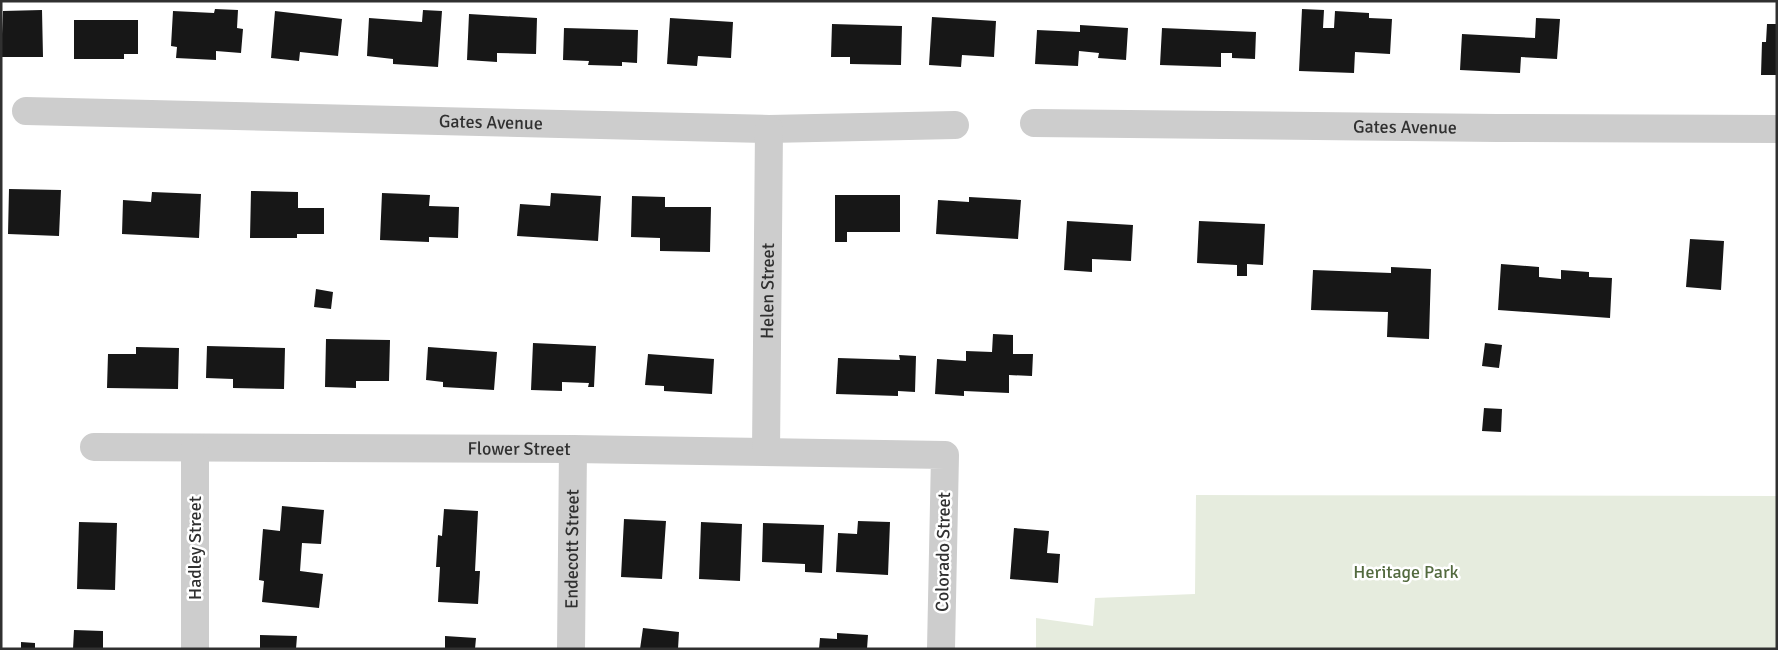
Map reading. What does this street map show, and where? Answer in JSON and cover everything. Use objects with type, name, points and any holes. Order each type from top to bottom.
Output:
[{"type":"street","name":"Gates Avenue","points":[[26,111],[769,128],[955,125]]},
{"type":"street","name":"Gates Avenue","points":[[1034,123],[1777,129]]},
{"type":"street","name":"Helen Street","points":[[766,452],[769,128]]},
{"type":"street","name":"Flower Street","points":[[94,447],[573,449],[945,455]]},
{"type":"street","name":"Hadley Street","points":[[195,448],[195,649]]},
{"type":"street","name":"Endecott Street","points":[[572,649],[573,449]]},
{"type":"street","name":"Colorado Street","points":[[941,649],[945,455]]},
{"type":"green space","name":"Heritage Park","points":[[1196,495],[1777,496],[1777,649],[1036,649],[1036,618],[1093,626],[1095,598],[1195,594]]},
{"type":"building","points":[[215,9],[238,10],[237,28],[243,29],[241,53],[216,51],[216,60],[176,58],[177,47],[171,46],[173,11],[214,13]]},
{"type":"building","points":[[1302,9],[1324,10],[1323,28],[1334,28],[1335,11],[1369,13],[1369,18],[1392,19],[1390,54],[1355,52],[1354,73],[1299,71]]},
{"type":"building","points":[[42,10],[43,57],[1,57],[3,11]]},
{"type":"building","points":[[423,10],[442,11],[438,67],[393,64],[393,59],[367,56],[369,18],[422,22]]},
{"type":"building","points":[[275,11],[342,19],[338,56],[300,52],[299,61],[271,58]]},
{"type":"building","points":[[469,14],[537,18],[536,54],[497,53],[497,62],[467,60]]},
{"type":"building","points":[[932,17],[996,21],[994,57],[962,55],[961,67],[929,65]]},
{"type":"building","points":[[670,18],[733,22],[731,58],[698,56],[697,66],[667,64]]},
{"type":"building","points":[[1536,18],[1560,19],[1557,59],[1521,57],[1520,73],[1460,70],[1462,34],[1535,38]]},
{"type":"building","points":[[74,20],[138,20],[138,54],[124,54],[124,59],[74,59]]},
{"type":"building","points":[[832,24],[902,26],[901,65],[850,64],[850,57],[831,57]]},
{"type":"building","points":[[1767,24],[1777,24],[1777,75],[1761,75],[1762,42],[1766,42]]},
{"type":"building","points":[[1080,25],[1128,28],[1126,60],[1098,58],[1099,53],[1079,51],[1078,66],[1035,64],[1037,30],[1080,32]]},
{"type":"building","points":[[564,28],[638,30],[637,63],[622,62],[622,66],[588,65],[589,61],[563,60]]},
{"type":"building","points":[[1162,28],[1256,32],[1255,59],[1232,58],[1232,53],[1221,53],[1221,67],[1160,65]]},
{"type":"building","points":[[9,189],[61,190],[59,236],[8,234]]},
{"type":"building","points":[[251,191],[298,192],[298,208],[324,208],[324,234],[297,234],[297,238],[250,238]]},
{"type":"building","points":[[152,192],[201,194],[199,238],[122,234],[123,200],[151,202]]},
{"type":"building","points":[[382,193],[430,195],[429,206],[459,207],[458,238],[429,237],[429,242],[380,240]]},
{"type":"building","points":[[551,193],[601,196],[598,241],[517,236],[520,204],[550,206]]},
{"type":"building","points":[[835,195],[900,195],[900,232],[847,232],[847,242],[835,242]]},
{"type":"building","points":[[632,196],[665,197],[665,207],[711,207],[710,252],[660,251],[660,238],[631,237]]},
{"type":"building","points":[[969,197],[1021,200],[1018,239],[936,234],[938,200],[969,202]]},
{"type":"building","points":[[1067,221],[1133,225],[1131,261],[1092,259],[1092,272],[1064,270]]},
{"type":"building","points":[[1199,221],[1265,224],[1263,265],[1247,264],[1247,276],[1237,276],[1237,265],[1197,263]]},
{"type":"building","points":[[1690,239],[1724,241],[1721,290],[1686,287]]},
{"type":"building","points":[[1501,264],[1539,267],[1539,277],[1561,279],[1561,270],[1589,272],[1589,277],[1612,278],[1610,318],[1498,310]]},
{"type":"building","points":[[1391,267],[1431,269],[1429,339],[1387,337],[1388,312],[1311,310],[1313,270],[1391,273]]},
{"type":"building","points":[[316,289],[333,292],[331,309],[314,307]]},
{"type":"building","points":[[993,334],[1013,335],[1013,354],[1033,354],[1032,376],[1009,375],[1009,393],[964,391],[964,396],[935,394],[937,359],[966,361],[966,351],[992,352]]},
{"type":"building","points":[[326,339],[390,340],[389,381],[356,381],[356,388],[325,387]]},
{"type":"building","points":[[533,343],[596,346],[594,387],[588,387],[589,383],[562,382],[562,391],[531,390]]},
{"type":"building","points":[[1485,343],[1502,345],[1499,368],[1482,366]]},
{"type":"building","points":[[207,346],[285,348],[284,389],[233,388],[233,379],[206,378]]},
{"type":"building","points":[[136,347],[179,348],[178,389],[107,388],[108,354],[136,354]]},
{"type":"building","points":[[428,347],[497,352],[494,390],[443,387],[443,382],[426,380]]},
{"type":"building","points":[[648,354],[714,359],[712,394],[664,391],[664,386],[645,385]]},
{"type":"building","points":[[899,355],[916,356],[915,392],[898,391],[898,396],[836,394],[838,358],[900,360]]},
{"type":"building","points":[[1484,408],[1502,409],[1501,432],[1482,431]]},
{"type":"building","points":[[282,506],[324,510],[321,544],[302,543],[300,571],[323,574],[319,608],[262,602],[264,581],[259,580],[263,529],[280,531]]},
{"type":"building","points":[[444,509],[478,511],[475,571],[480,571],[478,604],[438,602],[440,567],[436,567],[438,535],[442,536]]},
{"type":"building","points":[[624,519],[666,521],[662,579],[621,577]]},
{"type":"building","points":[[858,521],[890,522],[888,575],[836,572],[838,533],[857,534]]},
{"type":"building","points":[[79,522],[117,523],[115,590],[77,589]]},
{"type":"building","points":[[701,522],[742,524],[740,581],[699,579]]},
{"type":"building","points":[[763,523],[824,525],[822,573],[805,572],[805,564],[762,562]]},
{"type":"building","points":[[1014,528],[1049,531],[1047,553],[1060,554],[1058,583],[1010,579]]},
{"type":"building","points":[[643,628],[679,632],[678,649],[640,649]]},
{"type":"building","points":[[74,630],[103,631],[103,649],[73,649]]},
{"type":"building","points":[[837,633],[868,635],[867,649],[819,649],[820,638],[837,639]]},
{"type":"building","points":[[260,635],[297,636],[296,649],[260,649]]},
{"type":"building","points":[[445,636],[476,638],[475,649],[445,649]]},
{"type":"building","points":[[21,642],[35,643],[35,649],[21,649]]}]
